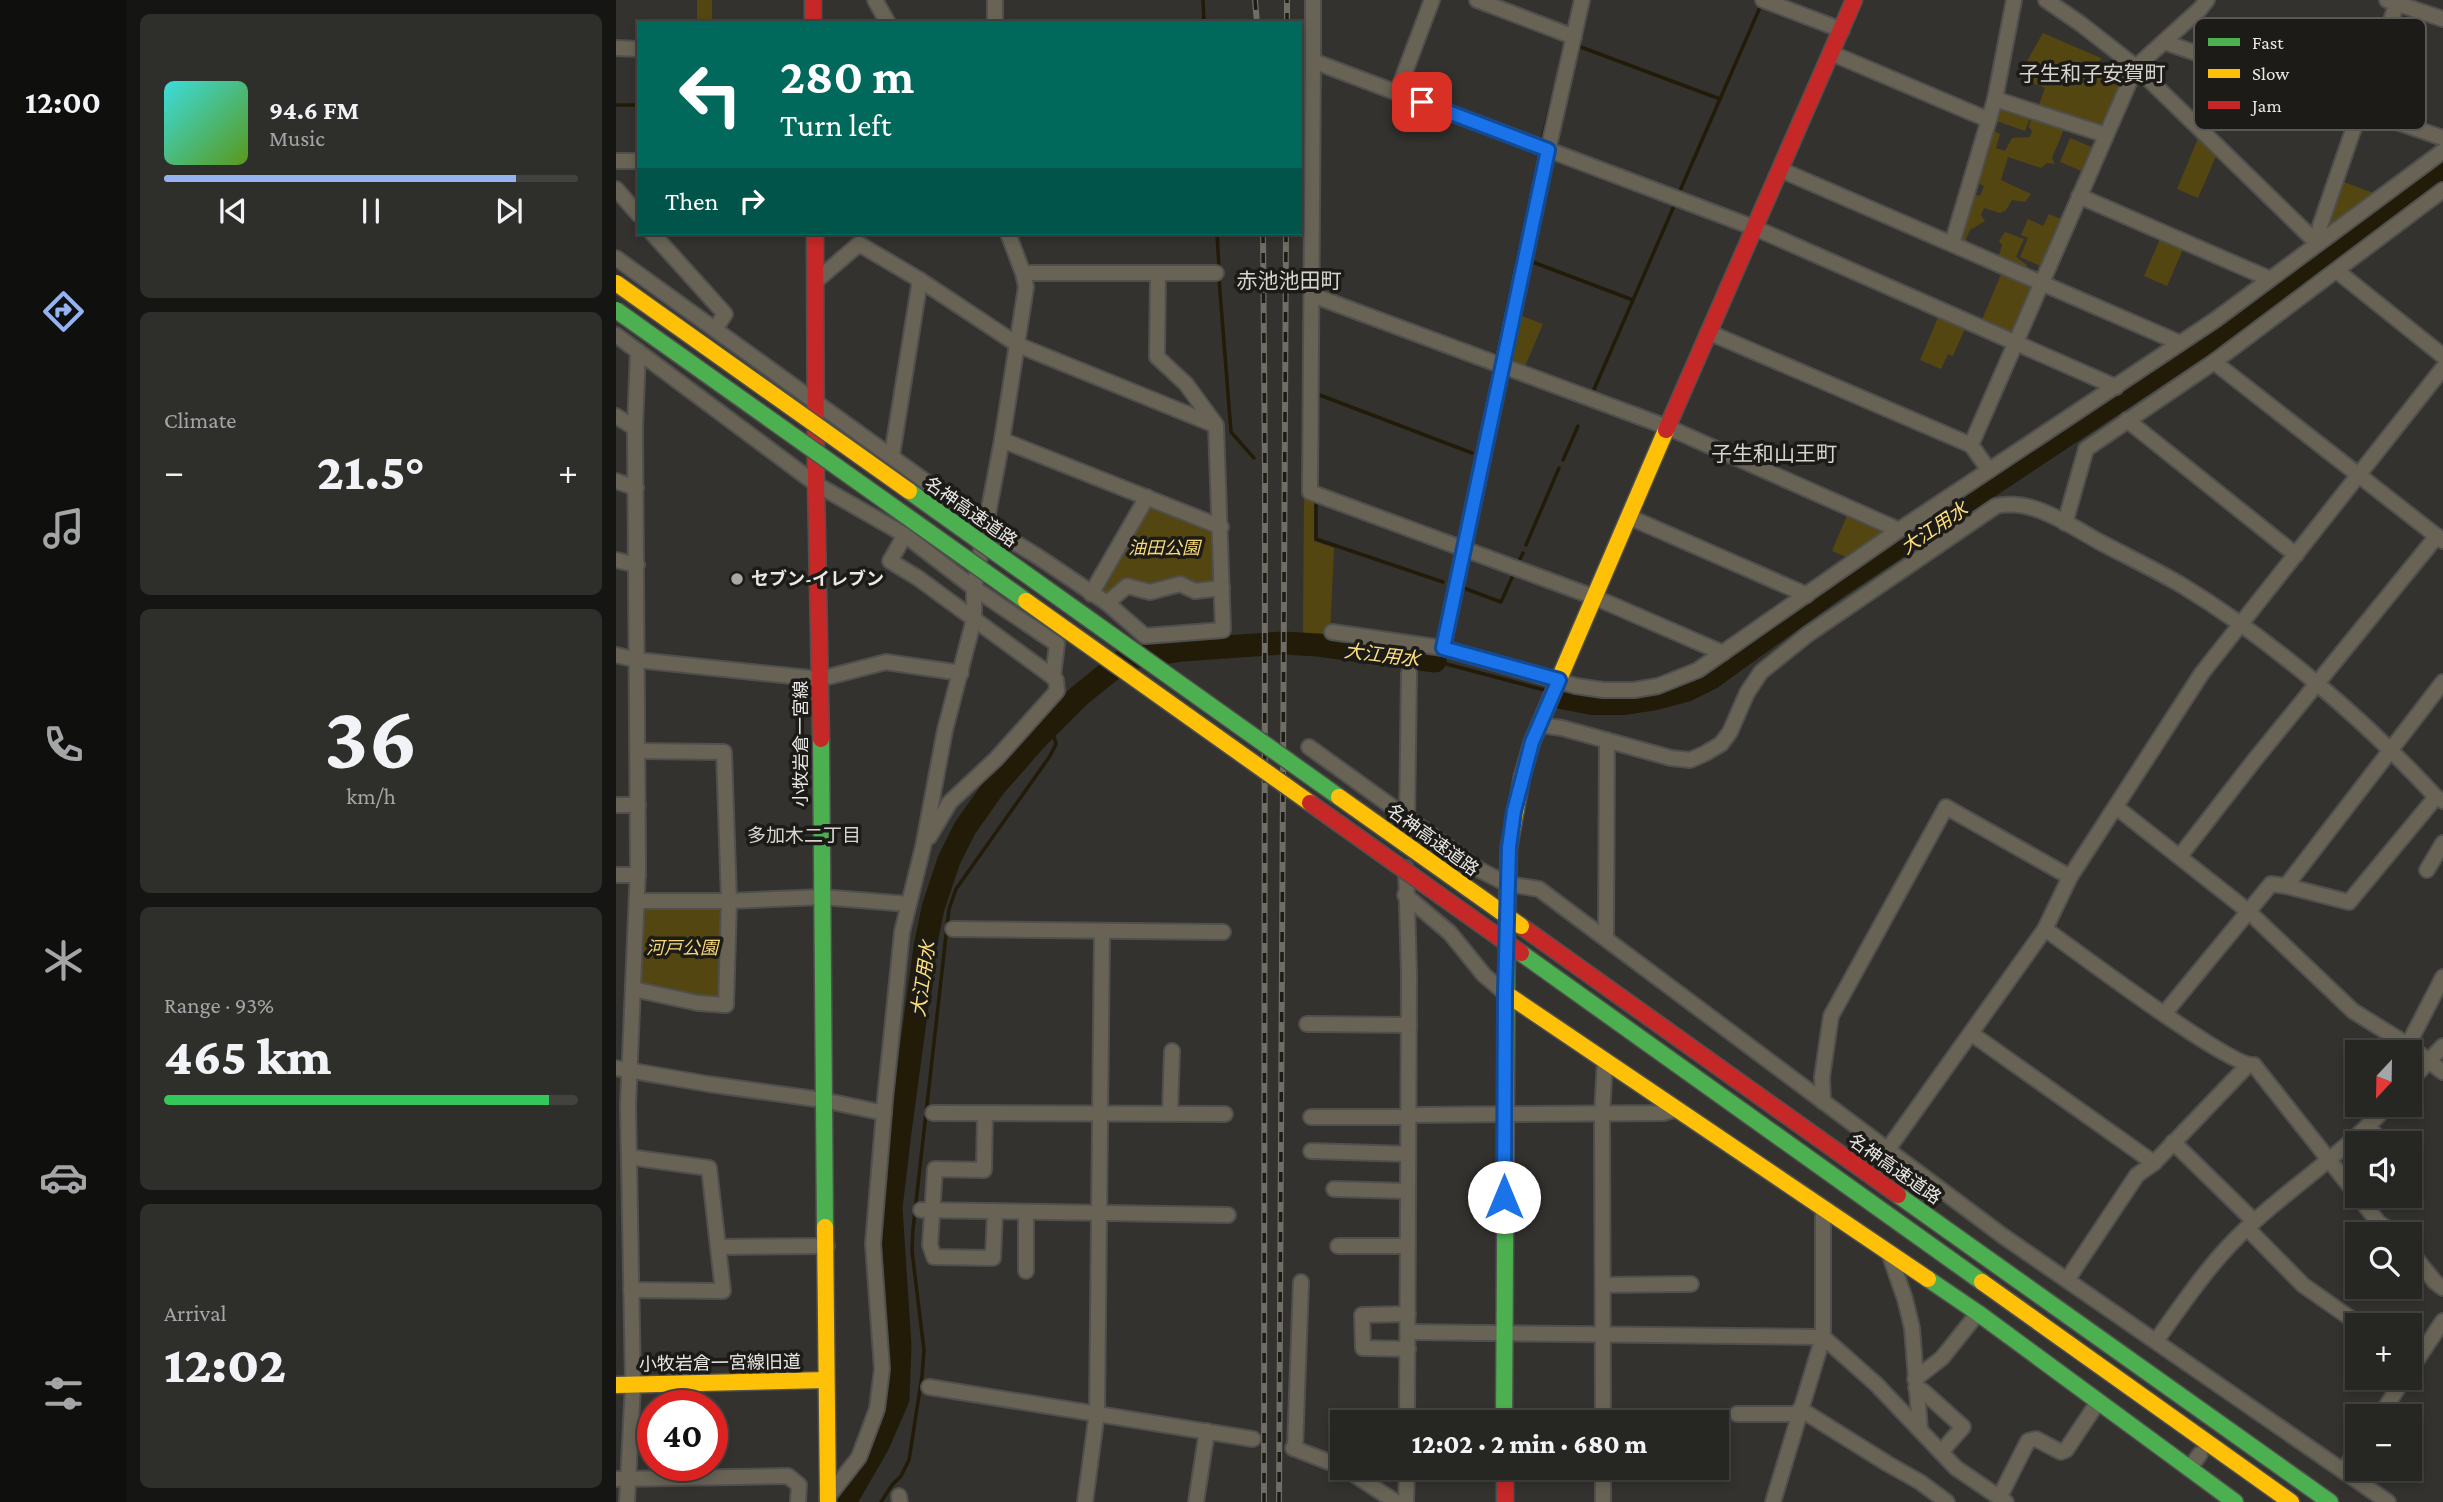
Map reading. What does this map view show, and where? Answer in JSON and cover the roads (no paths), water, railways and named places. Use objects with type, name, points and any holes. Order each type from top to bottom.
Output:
[{"type":"main road","points":[[813,0],[813,21]]},
{"type":"main road","points":[[1504,1410],[1505,993],[1507,884],[1514,811],[1529,754],[1557,683],[1854,0]]},
{"type":"main road","name":"小牧岩倉一宮線","points":[[815,235],[823,1100],[827,1246],[827,1500]]},
{"type":"main road","name":"名神高速道路","points":[[616,283],[2330,1502]]},
{"type":"main road","points":[[616,310],[2291,1502]]},
{"type":"main road","points":[[1505,993],[1978,1314],[2235,1502]]},
{"type":"main road","name":"小牧岩倉一宮線旧道","points":[[624,1385],[826,1380]]},
{"type":"main road","points":[[1505,1480],[1505,1502]]},
{"type":"street","points":[[875,0],[887,21]]},
{"type":"street","points":[[995,0],[995,21]]},
{"type":"street","points":[[1313,0],[1310,492],[1594,597],[1723,653]]},
{"type":"street","points":[[1397,93],[1432,0]]},
{"type":"street","points":[[1477,0],[1574,37]]},
{"type":"street","points":[[1443,648],[1582,0]]},
{"type":"street","points":[[1763,0],[1842,30]]},
{"type":"street","points":[[1952,244],[1995,99],[2014,0]]},
{"type":"street","points":[[2046,0],[2136,67],[2194,123]]},
{"type":"street","points":[[1971,445],[2136,67],[2207,0]]},
{"type":"street","points":[[2389,18],[2394,1],[2443,19]]},
{"type":"street","points":[[2164,41],[2194,52]]},
{"type":"street","points":[[616,48],[637,49]]},
{"type":"street","points":[[1832,53],[1989,120]]},
{"type":"street","points":[[1313,61],[1755,228],[2116,387]]},
{"type":"street","points":[[1995,99],[2106,135]]},
{"type":"street","points":[[2201,130],[2317,243]]},
{"type":"street","points":[[2317,243],[2320,226],[2353,130]]},
{"type":"street","points":[[2419,130],[2443,138]]},
{"type":"street","points":[[1332,632],[1443,648],[1557,683],[1603,690],[1634,690],[1658,686],[1698,670],[1899,530],[2180,343],[2443,151]]},
{"type":"street","points":[[616,161],[637,161]]},
{"type":"street","points":[[1781,170],[2180,343]]},
{"type":"street","points":[[616,189],[637,213]]},
{"type":"street","points":[[2065,523],[2086,449],[2214,362],[2443,190]]},
{"type":"street","points":[[2080,196],[2270,279]]},
{"type":"street","points":[[654,235],[725,314],[715,328]]},
{"type":"street","points":[[827,1500],[859,1457],[877,1409],[882,1369],[873,1244],[902,932],[923,847],[945,730],[974,619],[974,588],[1018,345],[1026,287],[1009,235]]},
{"type":"street","points":[[816,281],[859,244],[920,280],[1018,345],[1216,425]]},
{"type":"street","points":[[616,258],[986,525],[1107,603],[1145,636],[1223,630],[1216,425],[1186,384],[1157,357],[1158,273]]},
{"type":"street","points":[[2337,271],[2443,356]]},
{"type":"street","points":[[1023,273],[1216,273]]},
{"type":"street","points":[[892,455],[920,280]]},
{"type":"street","points":[[1312,295],[1667,427],[1899,530]]},
{"type":"street","points":[[1708,332],[1971,445],[1989,470]]},
{"type":"street","points":[[616,335],[816,484],[905,535],[974,588],[1057,644],[1053,677]]},
{"type":"street","points":[[627,1502],[622,1479],[624,1385],[631,1290],[629,1157],[623,1068],[633,989],[638,875],[635,428],[638,351]]},
{"type":"street","points":[[2180,856],[2316,685],[2440,538],[2214,362]]},
{"type":"street","points":[[1888,1149],[2045,929],[2070,877],[2202,673],[2443,368]]},
{"type":"street","points":[[616,416],[635,428]]},
{"type":"street","points":[[2127,420],[2296,555]]},
{"type":"street","points":[[1002,440],[1221,527]]},
{"type":"street","points":[[616,481],[636,488]]},
{"type":"street","points":[[1091,594],[1147,496]]},
{"type":"street","points":[[1543,717],[1562,728],[1671,758],[1689,760],[1704,754],[1721,744],[1730,732],[1747,693],[1761,672],[1807,635],[1996,506],[2022,504],[2041,510],[2182,586],[2241,624],[2392,749],[2439,799],[2349,902],[2271,884],[2164,1014]]},
{"type":"street","points":[[1629,517],[1807,595]]},
{"type":"street","points":[[905,535],[890,561],[1053,677],[1058,691],[996,759],[950,802],[923,847]]},
{"type":"street","points":[[616,560],[637,565]]},
{"type":"street","points":[[1107,603],[1127,586],[1150,592],[1180,584],[1195,590],[1222,588]]},
{"type":"street","points":[[616,655],[637,660],[820,679],[886,662],[961,673]]},
{"type":"street","points":[[1407,1410],[1409,1025],[1405,895],[1409,673]]},
{"type":"street","points":[[2286,887],[2443,682]]},
{"type":"street","points":[[1606,937],[1607,740]]},
{"type":"street","points":[[1309,747],[1480,870],[1507,884],[1539,889],[1946,1193],[2156,1341],[2236,1404],[2388,1502]]},
{"type":"street","points":[[633,989],[698,1003],[726,1004],[729,901],[724,752],[638,751]]},
{"type":"street","points":[[616,805],[638,805]]},
{"type":"street","points":[[1823,1102],[1822,1077],[1831,1016],[1946,807],[2070,877]]},
{"type":"street","points":[[2116,807],[2248,911],[2353,1012],[2400,1040]]},
{"type":"street","points":[[2427,870],[2443,843]]},
{"type":"street","points":[[616,875],[638,875]]},
{"type":"street","points":[[1405,895],[1450,933],[1484,975],[1505,993]]},
{"type":"street","points":[[637,901],[822,898],[908,904]]},
{"type":"street","points":[[953,929],[1223,932]]},
{"type":"street","points":[[2045,929],[2222,1052],[2248,1065],[2254,1065],[2329,1161],[2345,1177]]},
{"type":"street","points":[[1085,1502],[1097,1412],[1102,931]]},
{"type":"street","points":[[2411,1040],[2443,976]]},
{"type":"street","points":[[1307,1024],[1409,1025]]},
{"type":"street","points":[[1972,1034],[2154,1163]]},
{"type":"street","points":[[2422,1067],[2443,1046]]},
{"type":"street","points":[[1170,1113],[1172,1051]]},
{"type":"street","points":[[2422,1056],[2443,1072]]},
{"type":"street","points":[[1603,1410],[1602,1113],[1605,1062]]},
{"type":"street","points":[[2067,1280],[2137,1175],[2154,1163],[2248,1065]]},
{"type":"street","points":[[623,1068],[708,1084],[823,1100],[884,1113]]},
{"type":"street","points":[[1311,1116],[1663,1113],[1674,1110]]},
{"type":"street","points":[[933,1113],[1225,1114]]},
{"type":"street","points":[[985,1114],[984,1170],[935,1169],[926,1210],[934,1257],[993,1258],[995,1212]]},
{"type":"street","points":[[2156,1341],[2212,1264],[2250,1225],[2329,1161],[2376,1117]]},
{"type":"street","points":[[2367,1126],[2372,1131]]},
{"type":"street","points":[[2173,1142],[2303,1286],[2345,1315]]},
{"type":"street","points":[[1311,1151],[1408,1153]]},
{"type":"street","points":[[629,1157],[709,1168],[723,1291],[631,1290]]},
{"type":"street","points":[[1334,1189],[1408,1191]]},
{"type":"street","points":[[1935,1208],[1946,1193]]},
{"type":"street","points":[[1773,1502],[1823,1337],[1822,1209]]},
{"type":"street","points":[[926,1210],[1228,1216]]},
{"type":"street","points":[[1026,1212],[1026,1272]]},
{"type":"street","points":[[718,1247],[827,1246]]},
{"type":"street","points":[[1338,1246],[1408,1247]]},
{"type":"street","points":[[1908,1247],[1894,1258],[1912,1328],[1920,1429]]},
{"type":"street","points":[[2422,1266],[2443,1288]]},
{"type":"street","points":[[1301,1282],[1294,1449],[1330,1463]]},
{"type":"street","points":[[1603,1285],[1691,1284]]},
{"type":"street","points":[[2081,1310],[2090,1296]]},
{"type":"street","points":[[1408,1314],[1362,1315],[1363,1348],[1408,1349]]},
{"type":"street","points":[[1916,1384],[1942,1358],[1978,1314]]},
{"type":"street","points":[[2422,1349],[2443,1321]]},
{"type":"street","points":[[1408,1332],[1823,1337],[1876,1384],[1956,1468],[2002,1500],[2028,1441],[2036,1439],[2061,1452],[2066,1450],[2098,1402]]},
{"type":"street","points":[[2044,1362],[2054,1348]]},
{"type":"street","points":[[1916,1384],[1964,1427],[1941,1452]]},
{"type":"street","points":[[929,1387],[1253,1439]]},
{"type":"street","points":[[1737,1415],[1800,1411],[1920,1482],[1947,1502]]},
{"type":"street","points":[[1196,1502],[1207,1431]]},
{"type":"street","points":[[2189,1469],[2200,1454]]},
{"type":"street","points":[[622,1479],[788,1476],[799,1485],[798,1502]]},
{"type":"street","points":[[1361,1480],[1395,1502]]},
{"type":"street","points":[[1406,1502],[1407,1480]]},
{"type":"street","points":[[1603,1480],[1603,1502]]},
{"type":"water","points":[[2443,157],[2443,183],[2237,336],[1846,595],[1717,688],[1691,701],[1625,715],[1591,715],[1545,706],[1552,688],[1566,692],[1660,690]]},
{"type":"waterway","points":[[1002,0],[1002,21]]},
{"type":"waterway","points":[[1203,0],[1204,21]]},
{"type":"waterway","points":[[1679,193],[1761,5]]},
{"type":"waterway","points":[[1578,46],[1720,99]]},
{"type":"waterway","points":[[1559,69],[1563,51]]},
{"type":"waterway","points":[[1542,140],[1558,75]]},
{"type":"waterway","points":[[616,105],[637,105]]},
{"type":"waterway","points":[[1497,355],[1539,157]]},
{"type":"waterway","points":[[1592,394],[1674,206]]},
{"type":"waterway","points":[[631,216],[637,224]]},
{"type":"waterway","points":[[1217,235],[1219,268]]},
{"type":"waterway","points":[[1530,261],[1633,300]]},
{"type":"waterway","points":[[1219,279],[1231,432],[1254,458]]},
{"type":"waterway","points":[[1460,536],[1493,374]]},
{"type":"waterway","points":[[1317,394],[1472,453]]},
{"type":"waterway","points":[[1563,460],[1578,426]]},
{"type":"waterway","points":[[1526,545],[1559,468]]},
{"type":"waterway","points":[[1316,498],[1316,539],[1443,582]]},
{"type":"waterway","points":[[1519,561],[1523,553]]},
{"type":"waterway","points":[[1461,587],[1501,602],[1514,573]]},
{"type":"waterway","name":"大江用水","points":[[845,1502],[878,1445],[898,1399],[900,1346],[891,1208],[925,947],[933,908],[949,860],[965,828],[994,787],[1038,737],[1079,696],[1125,659],[1182,650],[1283,643],[1318,645],[1435,661]]},
{"type":"waterway","name":"大江用水","points":[[1435,661],[1548,691]]},
{"type":"waterway","points":[[881,1502],[901,1476],[909,1460],[922,1376],[924,1350],[912,1251],[913,1229],[949,909],[956,889],[1050,756],[1056,744],[1051,724]]},
{"type":"railway","points":[[1255,0],[1257,21]]},
{"type":"railway","points":[[1287,0],[1287,21]]},
{"type":"railway","points":[[1263,235],[1264,1502]]},
{"type":"railway","points":[[1279,1502],[1286,235]]},
{"type":"place","name":"セブン-イレブン","points":[[737,579]]},
{"type":"district","name":"子生和子安賀町","points":[[2092,74]]},
{"type":"district","name":"赤池池田町","points":[[1289,281]]},
{"type":"district","name":"子生和山王町","points":[[1774,454]]},
{"type":"district","name":"多加木二丁目","points":[[804,835]]},
{"type":"park label","name":"油田公園","points":[[1164,548]]},
{"type":"park label","name":"河戸公園","points":[[682,948]]}]
